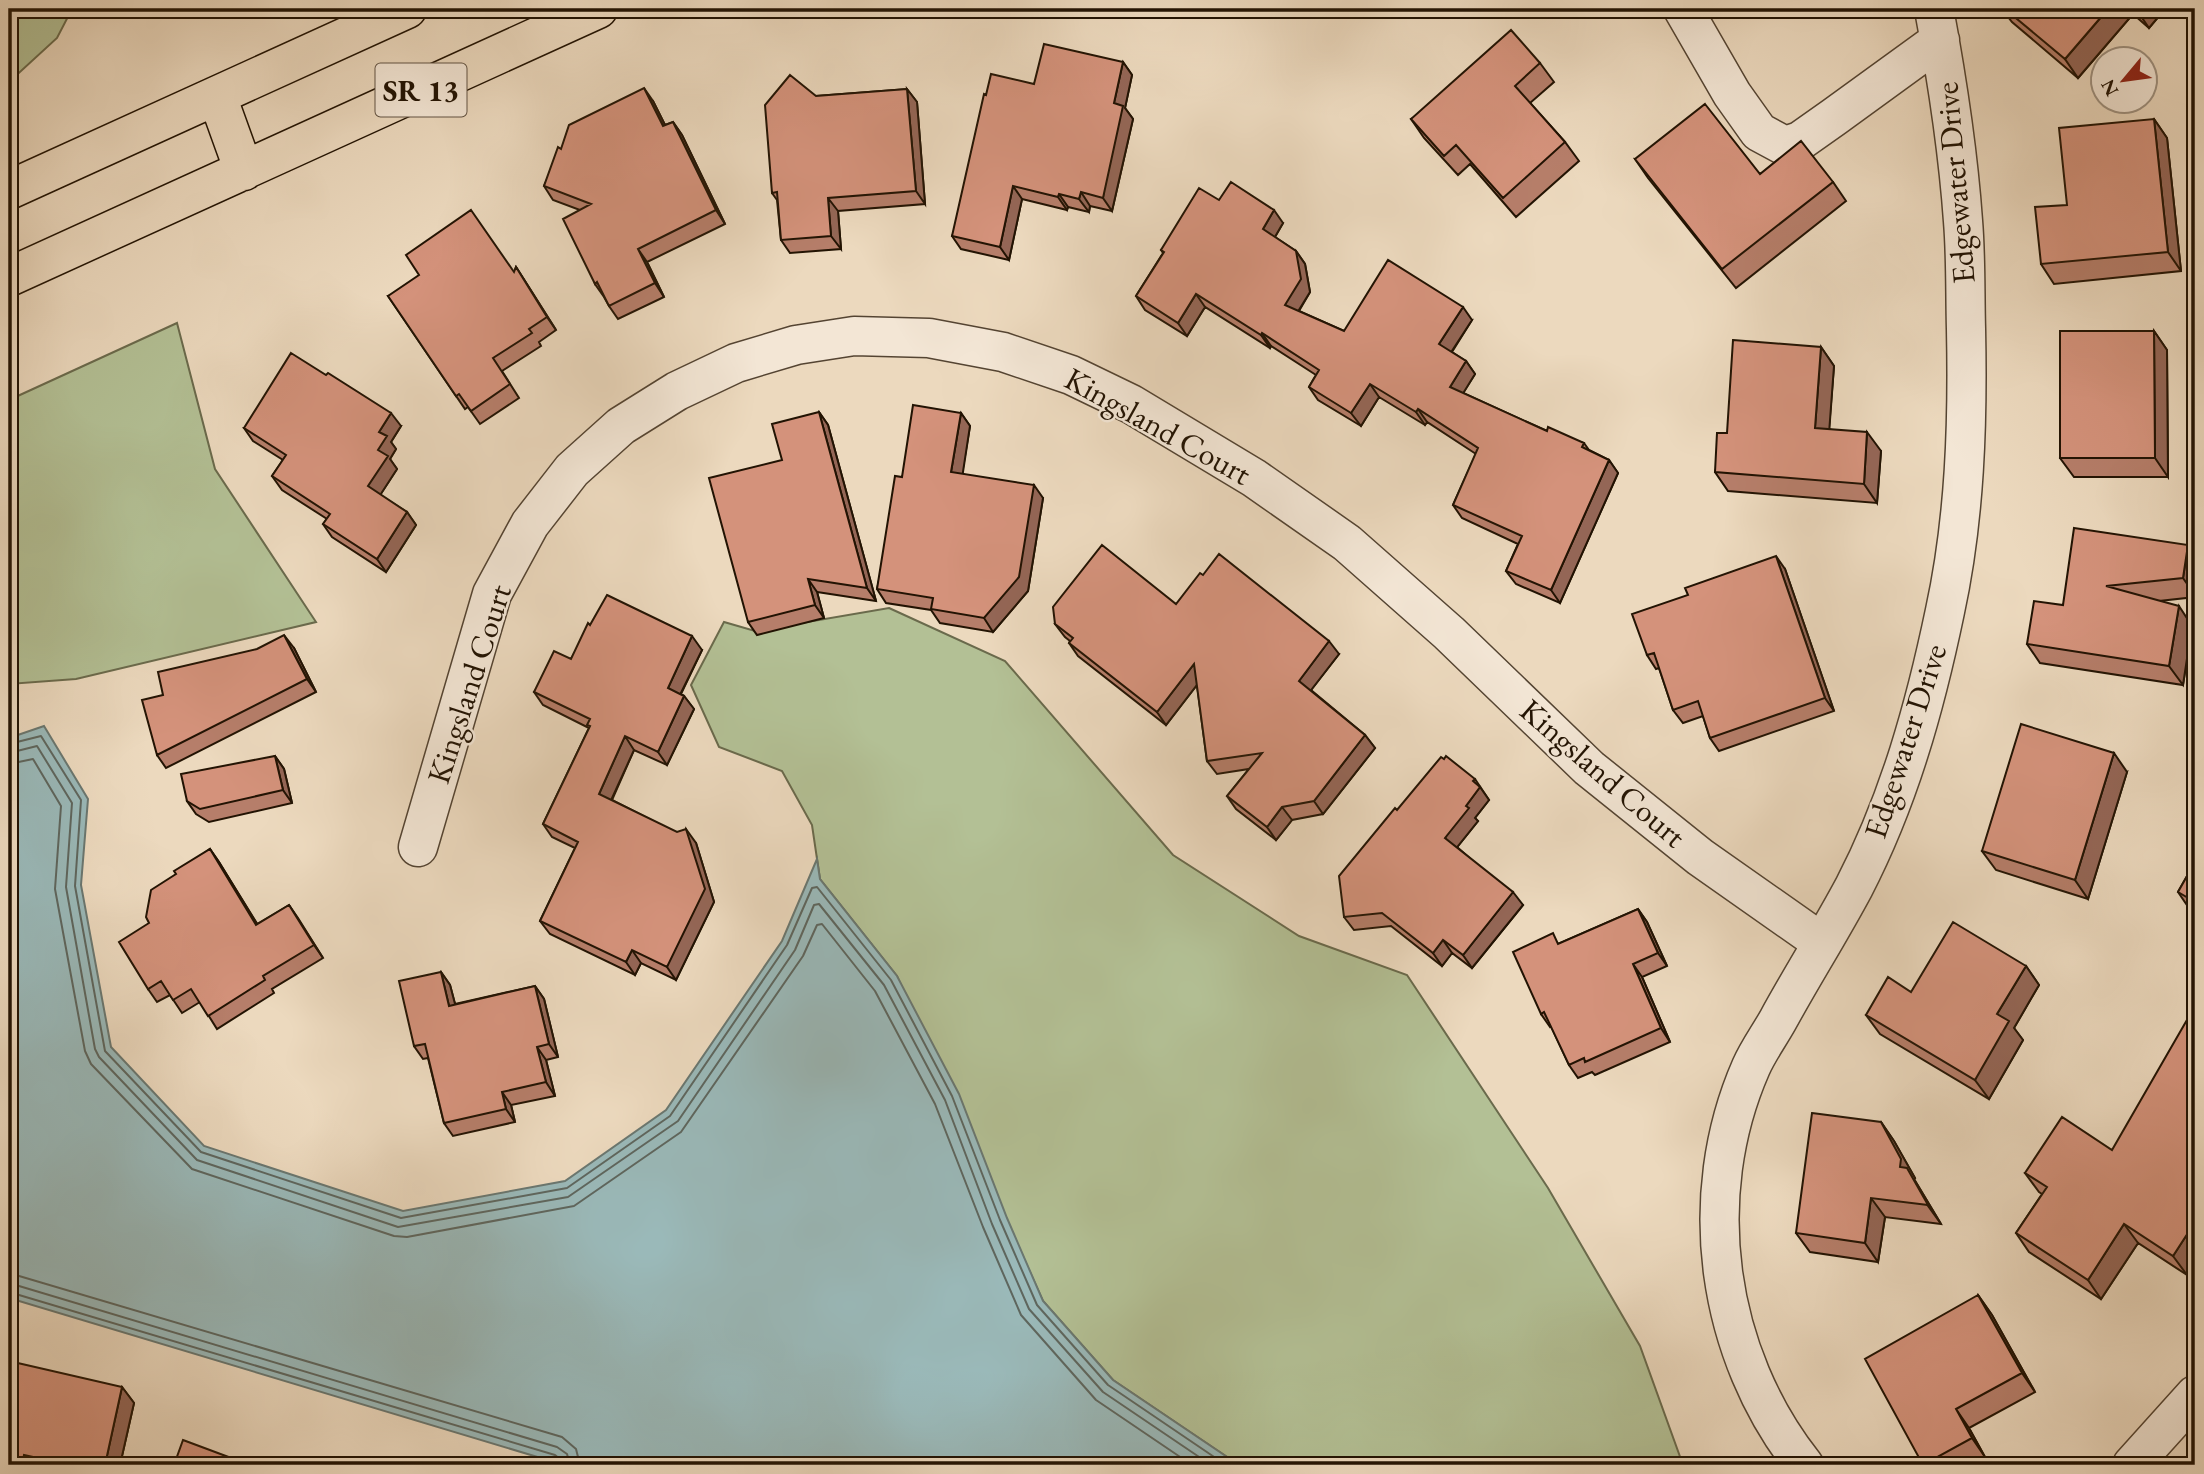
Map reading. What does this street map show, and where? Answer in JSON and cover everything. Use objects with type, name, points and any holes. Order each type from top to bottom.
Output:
[{"type":"main road","name":"SR 13","points":[[9,190],[407,9]]},
{"type":"main road","name":"SR 13","points":[[9,277],[598,9]]},
{"type":"main road","points":[[217,96],[244,171]]},
{"type":"street","points":[[1683,9],[1732,94],[1759,132],[1785,146],[1800,141],[1834,117],[1937,24]]},
{"type":"street","name":"Edgewater Drive","points":[[1804,1465],[1784,1441],[1751,1381],[1730,1317],[1720,1251],[1721,1181],[1732,1122],[1752,1066],[1854,887],[1893,803],[1923,706],[1943,619],[1961,506],[1968,404],[1964,223],[1952,104],[1937,24]]},
{"type":"street","name":"Kingsland Court","points":[[418,847],[492,594],[530,524],[572,470],[621,426],[677,391],[736,363],[796,345],[854,337],[929,338],[1003,352],[1071,375],[1131,404],[1254,478],[1347,543],[1449,633],[1589,768],[1700,857],[1821,942]]},
{"type":"street","points":[[2132,1465],[2195,1395]]},
{"type":"green space","points":[[9,9],[72,9],[57,38],[9,82]]},
{"type":"green space","points":[[177,323],[215,469],[316,622],[76,679],[9,684],[9,400]]},
{"type":"green space","points":[[889,608],[1005,661],[1173,855],[1299,936],[1407,975],[1548,1188],[1640,1346],[1683,1465],[1239,1465],[1113,1380],[1043,1301],[897,976],[820,879],[812,825],[782,771],[719,747],[691,685],[724,622],[755,631]]},
{"type":"water","points":[[44,726],[88,799],[81,885],[111,1047],[204,1146],[403,1211],[565,1181],[666,1110],[782,941],[817,859],[820,879],[897,976],[959,1094],[1007,1218],[1043,1301],[1113,1380],[1239,1465],[564,1465],[9,1298],[9,738]]},
{"type":"building","points":[[2005,9],[2108,9],[2065,59]]},
{"type":"building","points":[[1511,30],[1540,63],[1515,86],[1565,142],[1503,198],[1456,145],[1444,156],[1411,119]]},
{"type":"building","points":[[1044,44],[1123,62],[1114,103],[1123,106],[1103,198],[1081,192],[1079,199],[1059,194],[1058,197],[1013,186],[1000,247],[952,236],[984,94],[986,95],[991,74],[1034,84]]},
{"type":"building","points":[[790,75],[816,96],[907,89],[916,191],[828,198],[831,236],[781,240],[777,192],[772,193],[765,105]]},
{"type":"building","points":[[644,88],[663,126],[673,122],[716,210],[638,249],[655,283],[609,306],[563,219],[591,204],[544,186],[569,125]]},
{"type":"building","points":[[1705,104],[1760,174],[1801,141],[1833,182],[1722,269],[1635,159]]},
{"type":"building","points":[[2154,119],[2168,252],[2041,264],[2035,207],[2067,205],[2059,128]]},
{"type":"building","points":[[1231,182],[1274,210],[1263,229],[1296,251],[1301,279],[1285,305],[1344,331],[1388,260],[1463,307],[1439,344],[1466,361],[1450,387],[1547,431],[1548,427],[1584,443],[1582,447],[1609,460],[1551,590],[1506,571],[1522,536],[1453,505],[1478,448],[1418,409],[1416,412],[1370,384],[1351,413],[1309,387],[1319,370],[1196,294],[1178,323],[1136,296],[1199,188],[1219,200]]},
{"type":"building","points":[[471,210],[514,272],[516,267],[547,317],[529,329],[532,333],[493,358],[510,384],[471,411],[459,394],[456,396],[388,296],[419,275],[406,255]]},
{"type":"building","points":[[2060,331],[2154,331],[2155,458],[2060,458]]},
{"type":"building","points":[[1733,340],[1821,347],[1815,428],[1867,432],[1864,484],[1715,472],[1717,433],[1727,433]]},
{"type":"building","points":[[291,353],[391,413],[379,432],[387,436],[378,450],[388,456],[368,486],[407,512],[377,559],[323,524],[330,514],[272,476],[286,455],[244,428]]},
{"type":"building","points":[[913,405],[961,413],[951,472],[1034,485],[1019,577],[984,618],[931,609],[933,598],[877,589],[895,476],[902,477]]},
{"type":"building","points":[[819,412],[867,588],[808,579],[815,605],[748,622],[709,478],[782,460],[772,424]]},
{"type":"building","points":[[2074,528],[2188,545],[2183,578],[2106,586],[2179,606],[2169,666],[2027,644],[2034,601],[2063,605]]},
{"type":"building","points":[[1102,545],[1176,604],[1219,554],[1329,641],[1299,681],[1365,735],[1314,801],[1282,807],[1267,827],[1227,796],[1262,753],[1207,761],[1194,664],[1157,712],[1069,643],[1073,638],[1055,624],[1053,607]]},
{"type":"building","points":[[1776,556],[1825,698],[1710,738],[1698,701],[1673,710],[1654,653],[1647,655],[1632,614],[1688,595],[1685,588]]},
{"type":"building","points":[[607,595],[692,636],[668,688],[684,696],[658,752],[625,736],[599,794],[677,832],[686,829],[705,889],[667,967],[632,950],[626,962],[540,921],[578,842],[543,824],[590,726],[587,725],[590,719],[534,692],[554,651],[571,659],[588,623],[590,625]]},
{"type":"building","points":[[284,635],[307,679],[157,755],[142,700],[163,695],[158,672],[257,649]]},
{"type":"building","points":[[2021,724],[2114,753],[2075,880],[1982,851]]},
{"type":"building","points":[[275,756],[283,790],[200,809],[187,801],[181,774]]},
{"type":"building","points":[[1446,756],[1475,779],[1473,781],[1480,787],[1466,806],[1469,808],[1445,838],[1513,892],[1463,955],[1443,940],[1433,953],[1382,913],[1344,917],[1339,876],[1395,808],[1397,810],[1441,757],[1444,759]]},
{"type":"building","points":[[210,849],[256,925],[289,905],[314,945],[263,976],[265,980],[208,1016],[191,989],[173,1000],[161,981],[148,989],[119,942],[149,923],[146,917],[151,890],[176,874],[174,871]]},
{"type":"building","points":[[2195,862],[2195,902],[2178,892]]},
{"type":"building","points":[[1638,909],[1658,953],[1633,964],[1661,1028],[1585,1062],[1584,1058],[1569,1065],[1544,1012],[1541,1014],[1513,952],[1553,933],[1558,944]]},
{"type":"building","points":[[1953,922],[2026,966],[1997,1014],[2009,1021],[1975,1080],[1866,1015],[1888,977],[1911,992]]},
{"type":"building","points":[[441,972],[449,1006],[535,986],[549,1044],[537,1047],[546,1082],[502,1092],[506,1109],[444,1123],[425,1044],[414,1046],[399,981]]},
{"type":"building","points":[[2195,1006],[2195,1222],[2173,1256],[2124,1224],[2088,1280],[2016,1233],[2047,1187],[2025,1173],[2062,1117],[2112,1150]]},
{"type":"building","points":[[1812,1113],[1881,1122],[1901,1159],[1900,1167],[1907,1168],[1928,1205],[1871,1198],[1865,1243],[1796,1233]]},
{"type":"building","points":[[1978,1295],[2022,1373],[1956,1409],[1972,1438],[1923,1465],[1865,1359]]},
{"type":"building","points":[[9,1361],[122,1387],[105,1465],[69,1465],[24,1455],[22,1465],[9,1465]]},
{"type":"building","points":[[183,1440],[250,1465],[174,1465]]}]
